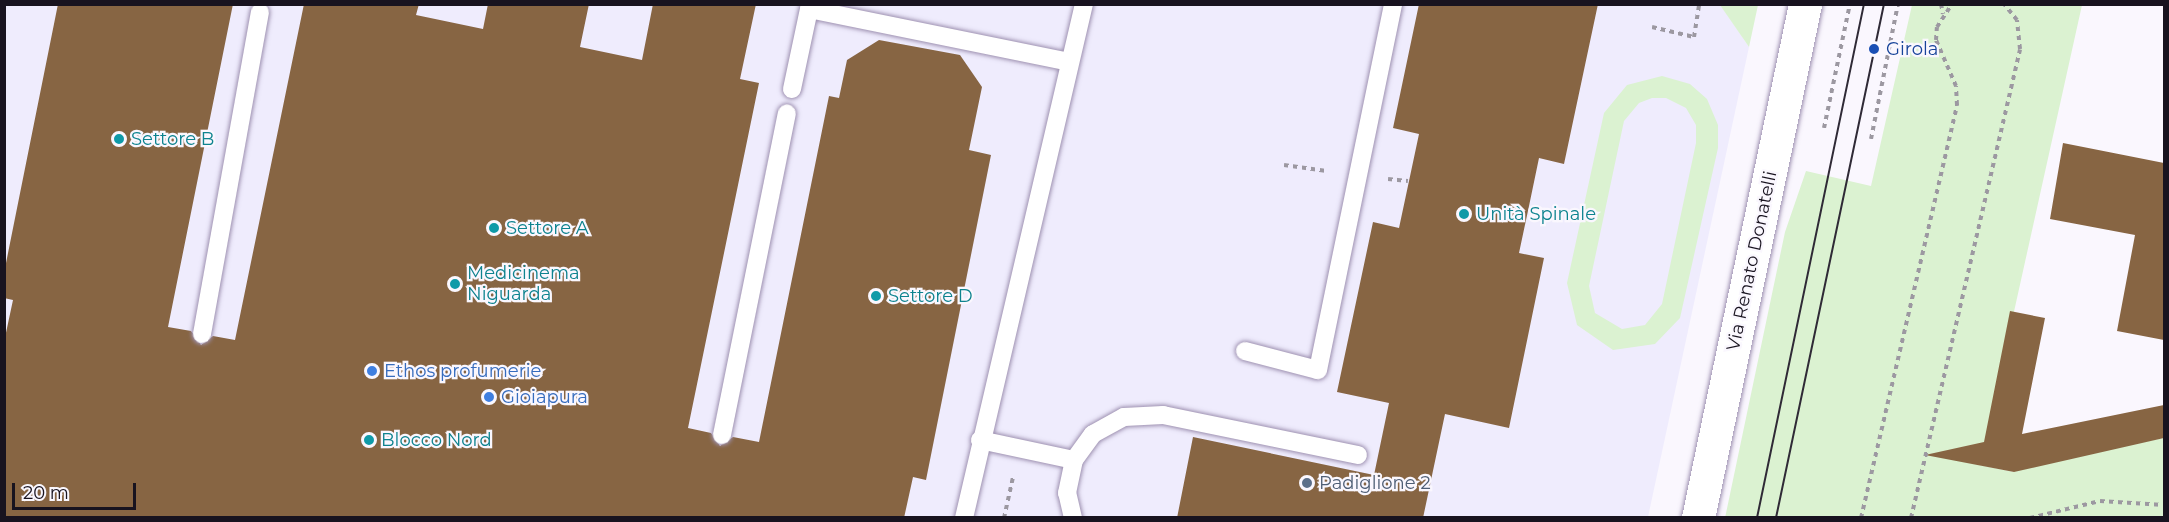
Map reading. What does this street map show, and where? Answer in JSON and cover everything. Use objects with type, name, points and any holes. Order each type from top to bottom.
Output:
[{"type":"main road","name":"Via Renato Donatelli","points":[[1698,518],[1806,4]]},
{"type":"lane","points":[[964,518],[980,440],[1084,4]]},
{"type":"lane","points":[[1245,351],[1318,370],[1393,4]]},
{"type":"lane","points":[[792,89],[809,9],[1070,62]]},
{"type":"lane","points":[[202,334],[260,12]]},
{"type":"lane","points":[[722,435],[787,114]]},
{"type":"lane","points":[[1073,518],[1067,493],[1074,460],[1093,434],[1124,417],[1163,415],[1358,455]]},
{"type":"lane","points":[[980,440],[1074,460]]},
{"type":"path","points":[[1652,27],[1694,37],[1699,4]]},
{"type":"path","points":[[1824,128],[1850,4]]},
{"type":"path","points":[[1871,139],[1898,4]]},
{"type":"path","points":[[1861,518],[1957,105],[1956,86],[1936,40],[1943,14],[1941,4]]},
{"type":"path","points":[[1943,14],[1952,4]]},
{"type":"path","points":[[1911,518],[2020,49],[2017,20],[2004,4]]},
{"type":"path","points":[[1004,518],[1014,474]]},
{"type":"path","points":[[2030,518],[2100,501],[2164,504]]},
{"type":"shaded area","points":[[1720,4],[1749,47],[1648,517],[5,518],[4,5]]},
{"type":"green space","points":[[1720,5],[1758,5],[1749,47]]},
{"type":"green space","points":[[1912,5],[2082,5],[1980,465],[2014,472],[2015,467],[2164,438],[2164,517],[1725,518],[1785,232],[1806,171],[1871,186]]},
{"type":"green space","points":[[1662,76],[1690,84],[1707,99],[1718,125],[1718,148],[1680,318],[1655,344],[1613,350],[1577,325],[1567,283],[1604,113],[1627,85]],"holes":[[[1652,98],[1666,98],[1686,108],[1696,125],[1696,143],[1662,304],[1645,325],[1622,329],[1595,313],[1589,286],[1624,121],[1639,103]]]},
{"type":"building","points":[[58,4],[233,4],[168,327],[191,331],[201,345],[213,336],[235,340],[304,4],[419,4],[416,15],[483,29],[488,4],[589,4],[580,47],[642,60],[653,4],[756,4],[740,79],[759,83],[688,428],[711,433],[720,446],[733,437],[759,442],[829,96],[839,98],[847,60],[879,40],[960,55],[982,87],[969,150],[991,155],[926,480],[913,477],[904,518],[4,518],[4,342],[13,300],[4,298],[4,273]]},
{"type":"building","name":"Unità Spinale","points":[[1419,4],[1598,4],[1564,164],[1539,158],[1519,253],[1544,258],[1509,428],[1445,414],[1423,518],[1177,518],[1193,437],[1374,475],[1389,403],[1337,392],[1373,222],[1399,228],[1419,134],[1393,128]]},
{"type":"building","points":[[2063,143],[2164,163],[2164,340],[2117,331],[2135,235],[2050,219]]},
{"type":"building","points":[[2010,311],[2045,318],[2022,434],[2164,405],[2164,438],[2014,472],[1925,455],[1984,442]]},
{"type":"tram line","points":[[1757,518],[1864,4]]},
{"type":"tram line","points":[[1776,518],[1884,4]]},
{"type":"place","name":"Girola","points":[[1874,49]]},
{"type":"place","name":"Settore B","points":[[119,139]]},
{"type":"place","name":"Unità Spinale","points":[[1464,214]]},
{"type":"place","name":"Settore A","points":[[494,228]]},
{"type":"place","name":"Medicinema Niguarda","points":[[455,284]]},
{"type":"place","name":"Settore D","points":[[876,296]]},
{"type":"place","name":"Ethos profumerie","points":[[372,371]]},
{"type":"place","name":"Gioiapura","points":[[489,397]]},
{"type":"place","name":"Blocco Nord","points":[[369,440]]},
{"type":"place","name":"Padiglione 2","points":[[1307,483]]}]
